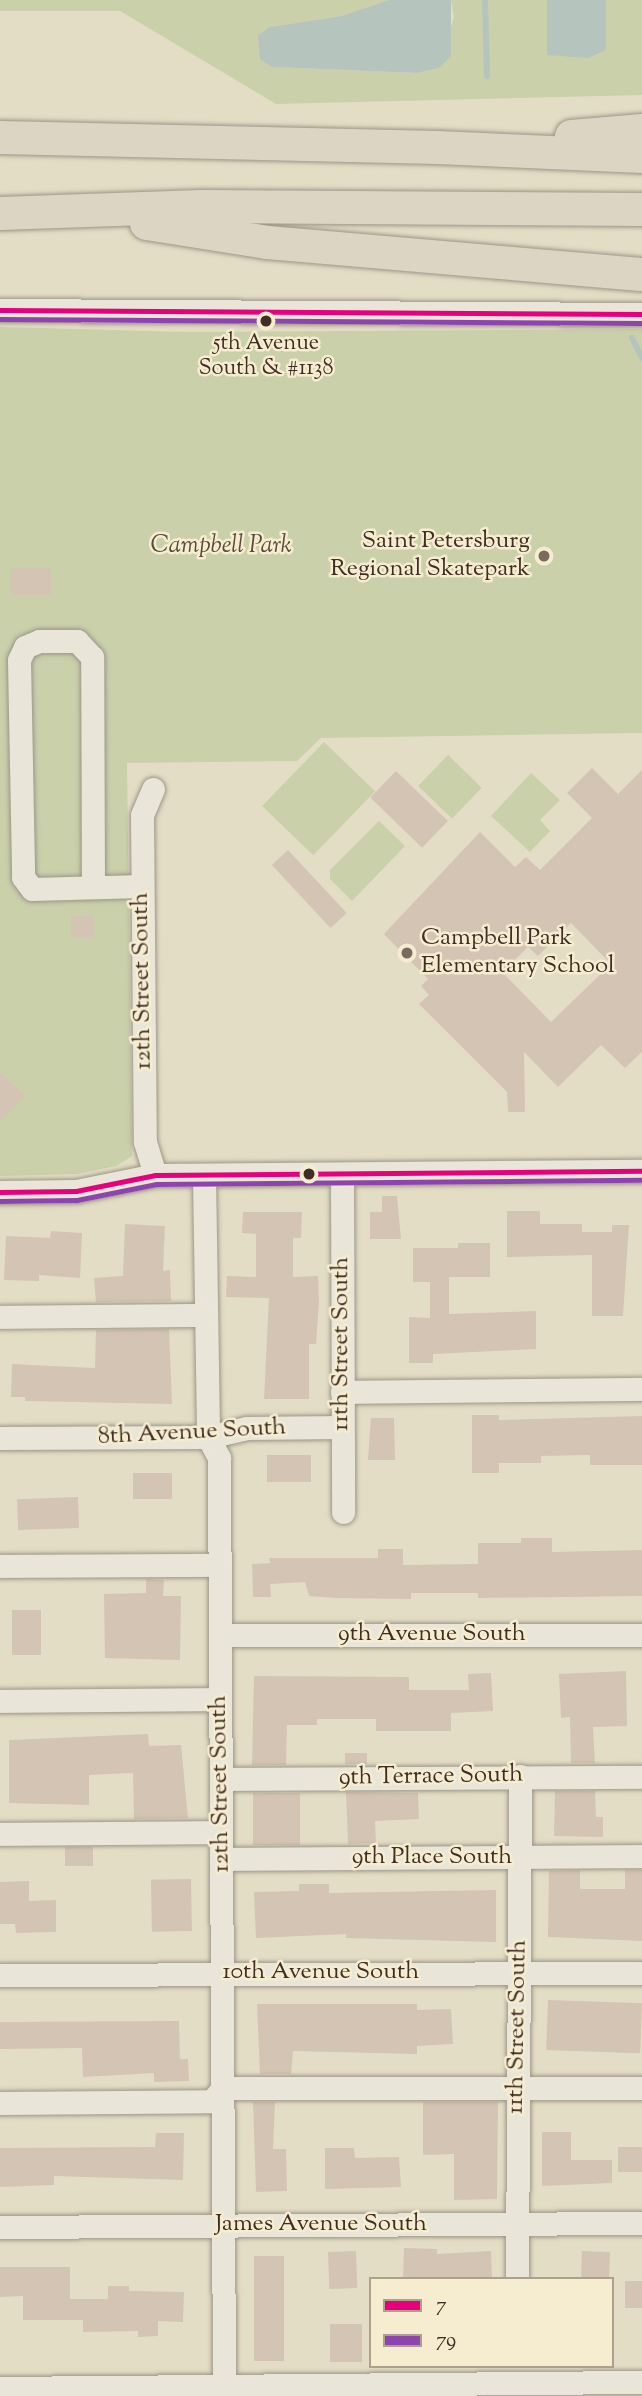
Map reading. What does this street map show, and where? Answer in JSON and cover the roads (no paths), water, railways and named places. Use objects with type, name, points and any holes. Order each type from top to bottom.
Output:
[{"type":"highway","points":[[437,147],[642,130]]},
{"type":"highway","points":[[0,137],[437,147],[642,156]]},
{"type":"highway","points":[[0,213],[88,214],[201,206],[642,209]]},
{"type":"highway","points":[[88,214],[267,242],[642,274]]},
{"type":"street","points":[[0,310],[642,314]]},
{"type":"street","points":[[93,887],[92,657],[77,641],[39,641],[25,647],[19,660],[23,877],[32,889],[142,887]]},
{"type":"street","name":"12th Street South","points":[[153,789],[142,815],[142,887],[145,1142],[155,1175]]},
{"type":"street","points":[[0,1192],[76,1191],[155,1175],[642,1171]]},
{"type":"street","name":"12th Street South","points":[[204,1175],[208,1437],[219,1458],[222,1635],[218,1699],[222,1832],[224,2391]]},
{"type":"street","name":"11th Street South","points":[[342,1175],[343,1512]]},
{"type":"street","points":[[0,1317],[206,1315]]},
{"type":"street","points":[[342,1392],[642,1389]]},
{"type":"street","name":"8th Avenue South","points":[[0,1438],[208,1437],[246,1428],[342,1427]]},
{"type":"street","points":[[0,1566],[220,1565]]},
{"type":"street","name":"9th Avenue South","points":[[222,1635],[642,1634]]},
{"type":"street","points":[[0,1700],[218,1699]]},
{"type":"street","name":"11th Street South","points":[[517,2277],[520,1776]]},
{"type":"street","name":"9th Terrace South","points":[[221,1779],[642,1777]]},
{"type":"street","points":[[0,1834],[222,1832]]},
{"type":"street","name":"9th Place South","points":[[222,1859],[642,1856]]},
{"type":"street","name":"10th Avenue South","points":[[0,1975],[642,1973]]},
{"type":"street","points":[[0,2103],[212,2101],[223,2088],[642,2088]]},
{"type":"street","name":"James Avenue South","points":[[0,2227],[642,2223]]},
{"type":"street","points":[[0,2388],[224,2391],[517,2375],[642,2382]]},
{"type":"waterway","points":[[485,0],[487,76]]},
{"type":"waterway","points":[[632,338],[642,358]]},
{"type":"place","name":"5th Avenue South & #1138","points":[[266,321]]},
{"type":"place","name":"Saint Petersburg Regional Skatepark","points":[[544,556]]},
{"type":"place","name":"Campbell Park Elementary School","points":[[407,953]]},
{"type":"park label","name":"Campbell Park","points":[[221,547]]}]
